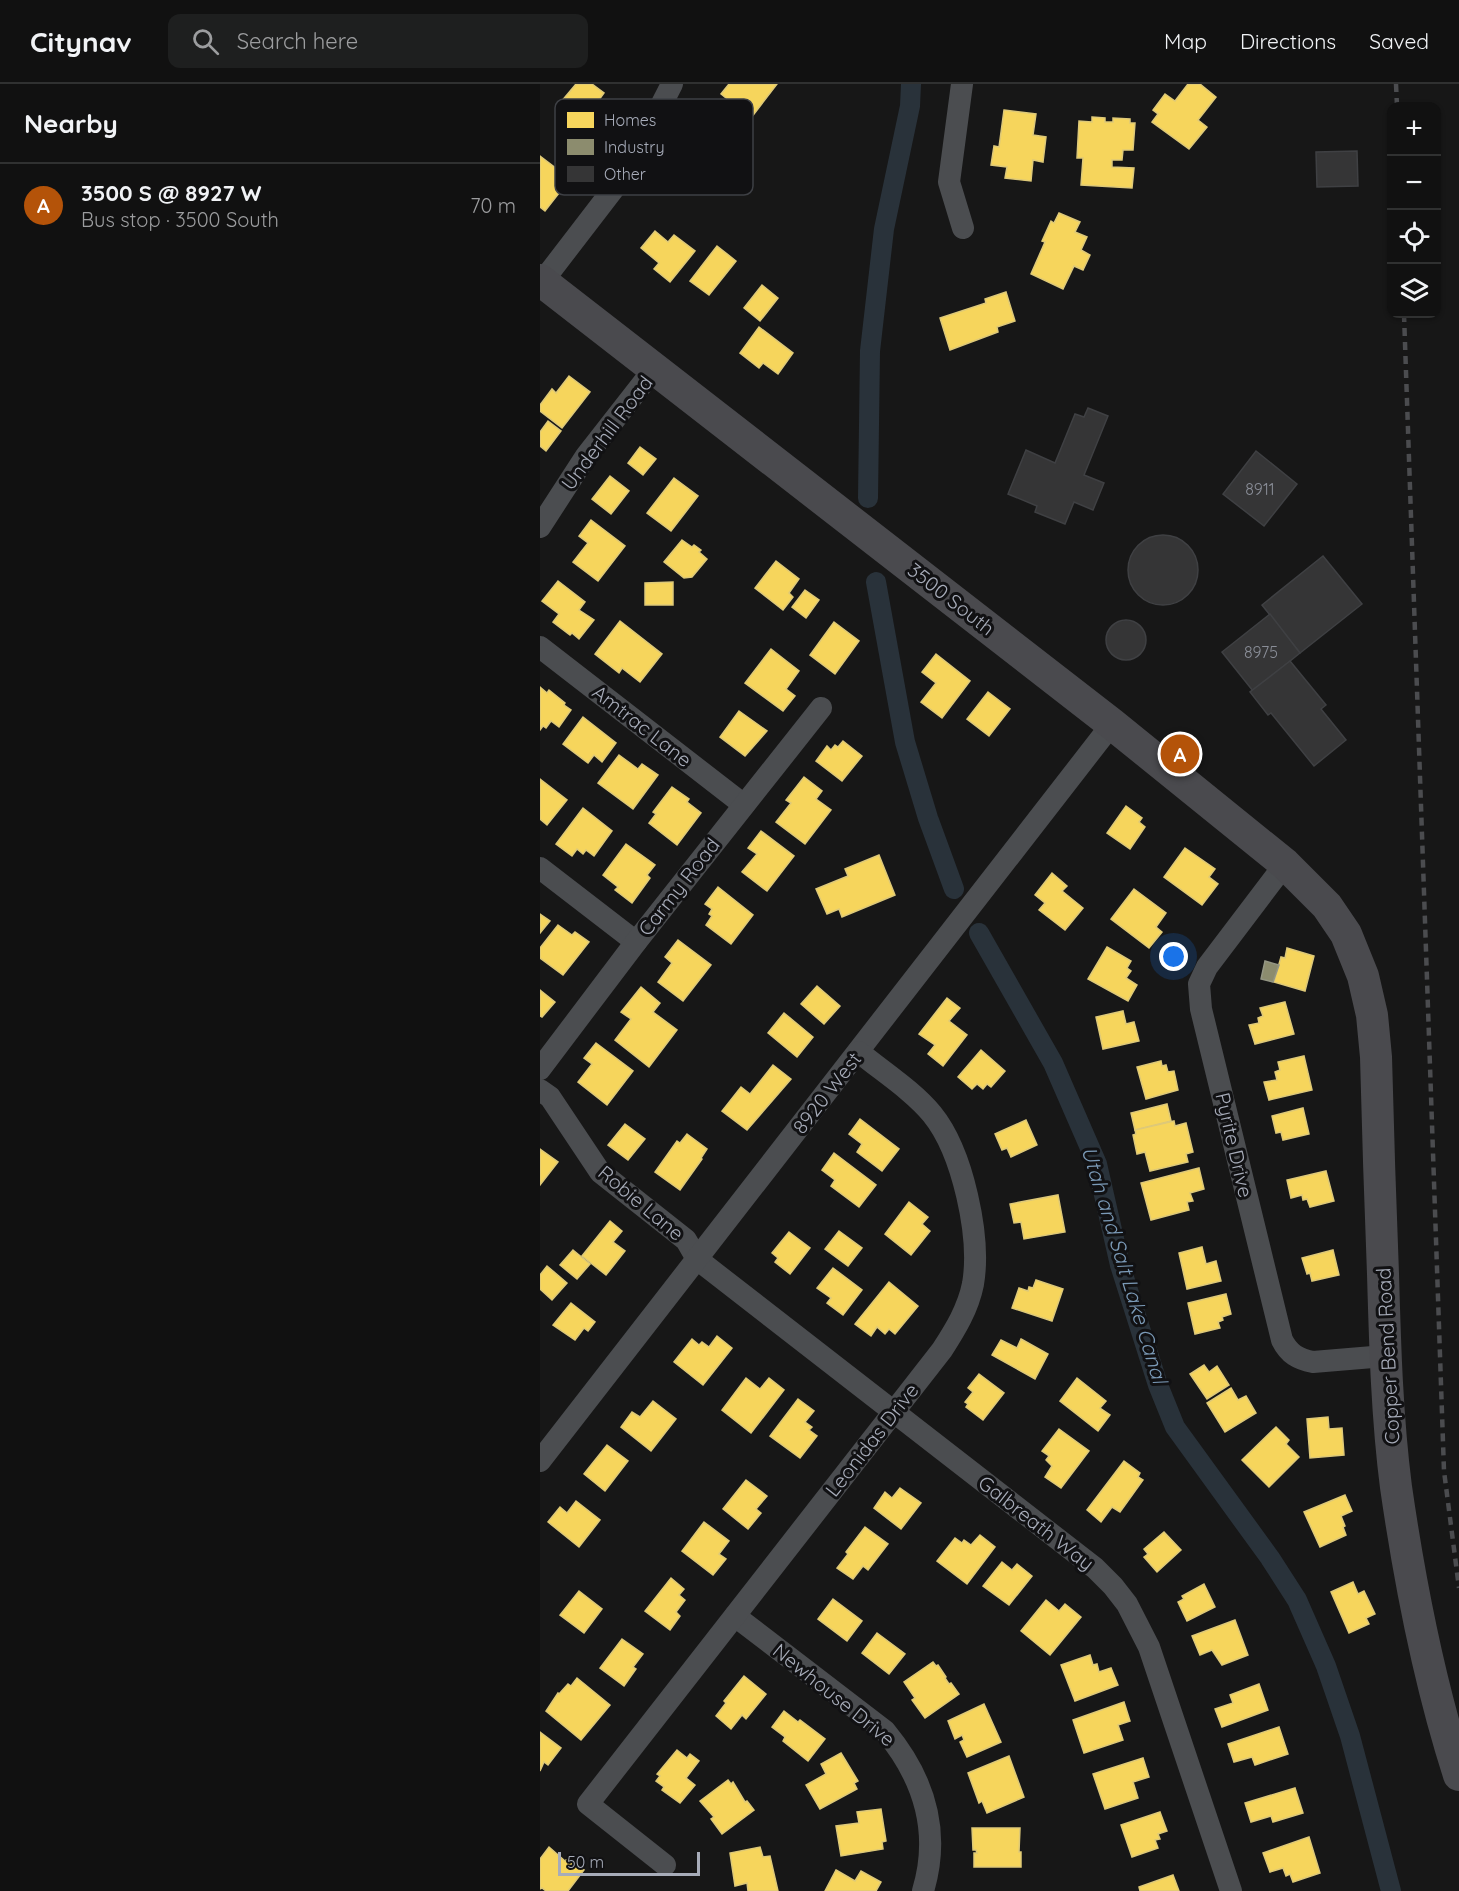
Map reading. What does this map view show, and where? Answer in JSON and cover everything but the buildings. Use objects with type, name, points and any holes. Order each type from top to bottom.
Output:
[{"type":"street","points":[[664,99],[672,84]]},
{"type":"street","points":[[962,84],[950,182],[963,228]]},
{"type":"street","points":[[541,281],[609,195]]},
{"type":"street","name":"3500 South","points":[[541,281],[1112,724],[1285,864],[1327,906],[1346,934]]},
{"type":"street","name":"Underhill Road","points":[[540,527],[585,456],[654,369]]},
{"type":"street","name":"Amtrac Lane","points":[[540,647],[744,805]]},
{"type":"street","name":"Carmy Road","points":[[540,1069],[636,942],[821,708]]},
{"type":"street","name":"8920 West","points":[[540,1461],[1112,724]]},
{"type":"street","name":"Pyrite Drive","points":[[1285,864],[1207,967],[1199,984],[1201,1009],[1282,1340],[1291,1353],[1305,1361],[1385,1356]]},
{"type":"street","points":[[540,868],[636,942]]},
{"type":"street","name":"Copper Bend Road","points":[[1346,934],[1363,976],[1372,1015],[1376,1057],[1385,1356],[1396,1485],[1409,1565],[1430,1667],[1459,1775]]},
{"type":"street","name":"Leonidas Drive","points":[[665,1864],[588,1804],[954,1332],[965,1311],[972,1285],[975,1258],[964,1186],[957,1161],[942,1128],[915,1098],[859,1052]]},
{"type":"street","name":"Robie Lane","points":[[540,1090],[550,1097],[600,1172],[686,1240],[697,1260]]},
{"type":"street","name":"Galbreath Way","points":[[697,1260],[1095,1568],[1113,1586],[1128,1604],[1149,1647],[1231,1891]]},
{"type":"street","name":"Newhouse Drive","points":[[735,1616],[885,1731],[901,1750],[921,1789],[930,1830],[929,1858],[923,1891]]},
{"type":"waterway","name":"Utah and Salt Lake Canal","points":[[868,498],[870,351],[884,229],[910,106],[911,84]]},
{"type":"waterway","name":"Utah and Salt Lake Canal","points":[[876,582],[905,742],[928,818],[954,889]]},
{"type":"waterway","name":"Utah and Salt Lake Canal","points":[[979,933],[1053,1063],[1097,1164],[1120,1265],[1158,1385],[1175,1427],[1270,1558],[1297,1600],[1326,1666],[1350,1736],[1391,1891]]},
{"type":"railway","points":[[1396,84],[1397,102]]},
{"type":"railway","points":[[1404,318],[1444,1471],[1459,1588]]},
{"type":"place","name":"3500 S @ 8927 W","points":[[1180,754]]}]
